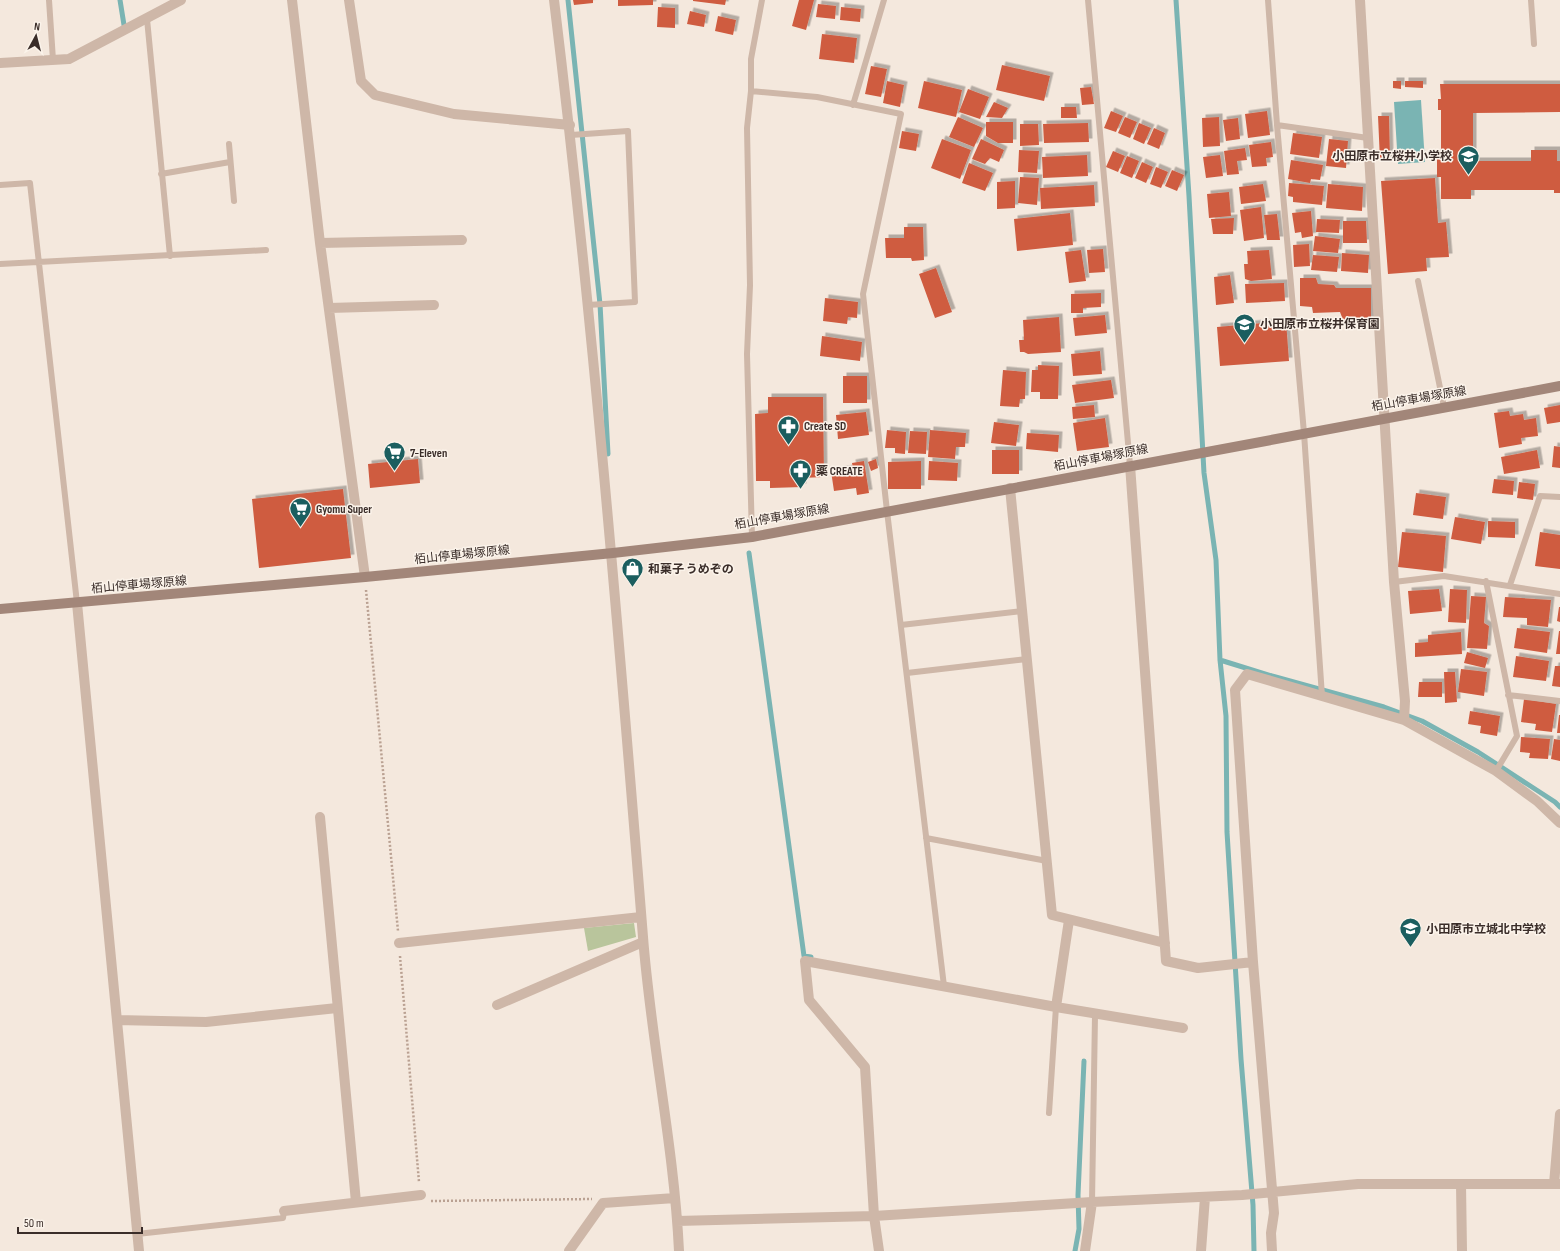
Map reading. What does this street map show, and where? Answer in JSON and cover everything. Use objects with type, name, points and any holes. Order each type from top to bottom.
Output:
[{"type":"main road","name":"栢山停車場塚原線","points":[[0,609],[365,577],[612,553],[752,537],[1130,465],[1560,386]]},
{"type":"street","points":[[0,63],[69,59],[182,0]]},
{"type":"street","points":[[292,0],[320,243],[365,577]]},
{"type":"street","points":[[349,0],[361,81],[375,95],[454,114],[570,130]]},
{"type":"street","points":[[554,0],[570,130],[612,553],[643,942],[675,1198],[679,1251]]},
{"type":"street","points":[[1360,0],[1386,418],[1394,582],[1405,700],[1404,720]]},
{"type":"street","points":[[320,243],[462,240]]},
{"type":"street","points":[[329,308],[434,305]]},
{"type":"street","points":[[1130,465],[1166,961],[1198,968],[1253,962]]},
{"type":"street","points":[[1010,488],[1052,915],[1165,943]]},
{"type":"street","points":[[78,603],[139,1251]]},
{"type":"street","points":[[1272,1251],[1270,1233],[1274,1213],[1271,1192],[1253,962],[1235,690],[1247,674],[1404,720],[1496,771],[1537,801],[1560,823]]},
{"type":"street","points":[[320,817],[356,1202]]},
{"type":"street","points":[[398,942],[642,917]]},
{"type":"street","points":[[1056,1007],[1069,920]]},
{"type":"street","points":[[497,1005],[643,942]]},
{"type":"street","points":[[879,1251],[874,1216],[865,1067],[809,1000],[805,961],[1095,1015],[1183,1028]]},
{"type":"street","points":[[117,1020],[206,1022],[338,1008]]},
{"type":"street","points":[[677,1221],[874,1216],[1092,1202],[1242,1195],[1358,1184],[1557,1184],[1560,1114]]},
{"type":"street","points":[[1461,1184],[1462,1251]]},
{"type":"street","points":[[284,1211],[420,1196]]},
{"type":"street","points":[[1201,1251],[1205,1197]]},
{"type":"street","points":[[569,1251],[603,1203],[675,1198]]},
{"type":"street","points":[[1085,1251],[1092,1202]]},
{"type":"lane","points":[[49,0],[53,60]]},
{"type":"lane","points":[[752,537],[747,354],[750,285],[747,128],[751,90],[751,59],[762,0]]},
{"type":"lane","points":[[853,105],[884,0]]},
{"type":"lane","points":[[1088,0],[1130,465]]},
{"type":"lane","points":[[1268,0],[1277,124],[1304,433],[1322,696]]},
{"type":"lane","points":[[1531,0],[1534,44]]},
{"type":"lane","points":[[147,19],[170,256]]},
{"type":"lane","points":[[751,90],[817,97],[901,114],[864,294],[887,511],[944,986]]},
{"type":"lane","points":[[1277,124],[1368,138]]},
{"type":"lane","points":[[570,130],[628,131],[635,302],[588,305]]},
{"type":"lane","points":[[228,144],[234,201]]},
{"type":"lane","points":[[161,174],[230,162]]},
{"type":"lane","points":[[0,185],[30,183],[78,603]]},
{"type":"lane","points":[[0,264],[266,250]]},
{"type":"lane","points":[[1418,281],[1444,407]]},
{"type":"lane","points":[[1510,585],[1540,496],[1560,497]]},
{"type":"lane","points":[[1394,582],[1444,576],[1486,581],[1560,594]]},
{"type":"lane","points":[[1486,581],[1517,736],[1496,771]]},
{"type":"lane","points":[[901,625],[1022,611]]},
{"type":"lane","points":[[907,673],[1027,659]]},
{"type":"lane","points":[[1508,695],[1560,701]]},
{"type":"lane","points":[[926,838],[1047,861]]},
{"type":"lane","points":[[1049,1114],[1056,1007]]},
{"type":"lane","points":[[1092,1202],[1095,1015]]},
{"type":"lane","points":[[137,1234],[283,1218],[284,1211]]},
{"type":"path","points":[[365,577],[421,1201],[588,1198],[603,1203]]},
{"type":"green space","points":[[634,923],[636,937],[588,951],[584,928]]},
{"type":"water","points":[[1421,100],[1425,162],[1398,164],[1394,102]]},
{"type":"building","points":[[573,0],[593,0],[593,3],[574,5]]},
{"type":"building","points":[[618,0],[653,0],[653,5],[618,6]]},
{"type":"building","points":[[693,0],[726,0],[725,5]]},
{"type":"building","points":[[799,0],[814,0],[806,30],[792,26]]},
{"type":"building","points":[[818,4],[836,6],[835,19],[816,17]]},
{"type":"building","points":[[658,7],[675,8],[675,28],[657,27]]},
{"type":"building","points":[[841,7],[861,9],[860,22],[840,20]]},
{"type":"building","points":[[690,11],[706,15],[704,27],[687,24]]},
{"type":"building","points":[[718,16],[736,20],[733,35],[715,31]]},
{"type":"building","points":[[822,34],[857,38],[854,63],[819,59]]},
{"type":"building","points":[[1002,65],[1050,76],[1044,101],[996,90]]},
{"type":"building","points":[[871,66],[887,69],[881,97],[865,94]]},
{"type":"building","points":[[887,81],[904,85],[900,107],[883,103]]},
{"type":"building","points":[[924,81],[962,90],[956,117],[918,108]]},
{"type":"building","points":[[1393,81],[1401,81],[1401,89],[1393,88]]},
{"type":"building","points":[[1405,81],[1423,81],[1423,88],[1405,87]]},
{"type":"building","points":[[1440,84],[1560,84],[1560,112],[1473,113],[1473,161],[1531,161],[1531,150],[1557,150],[1557,161],[1560,161],[1560,193],[1554,193],[1554,190],[1471,190],[1471,199],[1441,199],[1441,177],[1437,177],[1437,153],[1441,153],[1441,110],[1438,110],[1438,99],[1441,99]]},
{"type":"building","points":[[1091,87],[1094,104],[1082,105],[1080,88]]},
{"type":"building","points":[[968,89],[989,97],[980,119],[959,112]]},
{"type":"building","points":[[994,102],[1008,108],[1002,118],[986,117]]},
{"type":"building","points":[[1061,107],[1076,107],[1077,118],[1061,118]]},
{"type":"building","points":[[1111,111],[1123,116],[1116,132],[1104,128]]},
{"type":"building","points":[[1267,111],[1270,135],[1248,138],[1245,114]]},
{"type":"building","points":[[1378,116],[1389,116],[1390,160],[1380,161]]},
{"type":"building","points":[[958,117],[983,128],[974,147],[949,137]]},
{"type":"building","points":[[1125,117],[1137,122],[1130,138],[1118,133]]},
{"type":"building","points":[[1219,117],[1220,146],[1203,147],[1202,118]]},
{"type":"building","points":[[1238,118],[1240,139],[1226,141],[1223,120]]},
{"type":"building","points":[[986,122],[1013,122],[1013,143],[998,143],[986,136]]},
{"type":"building","points":[[1088,123],[1089,142],[1044,143],[1043,124]]},
{"type":"building","points":[[1139,123],[1151,128],[1144,144],[1133,139]]},
{"type":"building","points":[[1020,124],[1038,124],[1039,145],[1020,146]]},
{"type":"building","points":[[1154,128],[1165,133],[1159,149],[1147,144]]},
{"type":"building","points":[[902,131],[919,134],[916,151],[899,148]]},
{"type":"building","points":[[1293,133],[1322,137],[1319,158],[1290,154]]},
{"type":"building","points":[[942,139],[971,150],[960,179],[931,168]]},
{"type":"building","points":[[981,139],[1004,150],[999,162],[990,158],[985,164],[972,159]]},
{"type":"building","points":[[1329,139],[1348,141],[1346,168],[1326,166]]},
{"type":"building","points":[[1271,142],[1273,157],[1266,158],[1267,166],[1252,167],[1249,145]]},
{"type":"building","points":[[1245,148],[1247,160],[1237,161],[1239,174],[1227,175],[1224,151]]},
{"type":"building","points":[[1019,150],[1039,151],[1037,173],[1018,172]]},
{"type":"building","points":[[1113,151],[1125,156],[1118,172],[1106,167]]},
{"type":"building","points":[[1087,155],[1088,176],[1043,178],[1042,157]]},
{"type":"building","points":[[1220,155],[1223,176],[1206,178],[1203,157]]},
{"type":"building","points":[[1127,156],[1139,161],[1132,178],[1120,173]]},
{"type":"building","points":[[1291,160],[1323,165],[1320,180],[1311,179],[1310,183],[1288,179]]},
{"type":"building","points":[[1142,162],[1153,167],[1146,183],[1135,178]]},
{"type":"building","points":[[969,163],[993,173],[985,191],[962,183]]},
{"type":"building","points":[[1156,167],[1168,172],[1161,188],[1150,184]]},
{"type":"building","points":[[1172,170],[1184,175],[1177,191],[1165,186]]},
{"type":"building","points":[[1020,177],[1039,178],[1037,205],[1018,203]]},
{"type":"building","points":[[1435,178],[1438,223],[1446,222],[1449,257],[1426,258],[1427,271],[1388,274],[1381,181]]},
{"type":"building","points":[[1015,181],[1015,208],[997,209],[997,182]]},
{"type":"building","points":[[1289,183],[1324,186],[1322,205],[1293,202],[1293,197],[1288,196]]},
{"type":"building","points":[[1263,184],[1266,201],[1241,204],[1239,187]]},
{"type":"building","points":[[1328,184],[1363,187],[1362,211],[1326,208]]},
{"type":"building","points":[[1094,185],[1095,206],[1041,209],[1040,188]]},
{"type":"building","points":[[1229,192],[1231,216],[1209,218],[1207,194]]},
{"type":"building","points":[[1261,207],[1264,238],[1244,241],[1240,210]]},
{"type":"building","points":[[1311,211],[1313,236],[1302,238],[1301,232],[1295,233],[1292,213]]},
{"type":"building","points":[[1070,213],[1073,245],[1017,251],[1014,219]]},
{"type":"building","points":[[1277,214],[1280,240],[1267,240],[1264,215]]},
{"type":"building","points":[[1234,218],[1233,234],[1213,234],[1211,219]]},
{"type":"building","points":[[1317,219],[1340,220],[1339,233],[1316,232]]},
{"type":"building","points":[[1343,221],[1366,221],[1367,243],[1343,243]]},
{"type":"building","points":[[904,227],[923,227],[924,260],[912,261],[911,258],[886,258],[885,238],[904,238]]},
{"type":"building","points":[[1315,236],[1340,239],[1338,253],[1313,251]]},
{"type":"building","points":[[1309,244],[1310,266],[1294,267],[1293,245]]},
{"type":"building","points":[[1103,249],[1105,272],[1089,273],[1087,250]]},
{"type":"building","points":[[1081,250],[1086,281],[1069,283],[1065,252]]},
{"type":"building","points":[[1269,250],[1272,279],[1251,281],[1245,279],[1244,264],[1248,264],[1247,251]]},
{"type":"building","points":[[1342,253],[1369,255],[1368,273],[1341,271]]},
{"type":"building","points":[[1313,255],[1339,257],[1337,272],[1311,270]]},
{"type":"building","points":[[936,268],[952,312],[935,318],[919,274]]},
{"type":"building","points":[[1230,275],[1234,303],[1216,305],[1214,277]]},
{"type":"building","points":[[1300,278],[1316,278],[1318,284],[1334,285],[1336,288],[1371,288],[1371,320],[1343,320],[1340,312],[1313,313],[1312,307],[1300,306]]},
{"type":"building","points":[[1284,283],[1285,301],[1246,303],[1245,284]]},
{"type":"building","points":[[1101,293],[1101,307],[1083,308],[1083,313],[1071,313],[1071,294]]},
{"type":"building","points":[[825,298],[858,302],[857,318],[848,317],[847,324],[823,321]]},
{"type":"building","points":[[1105,315],[1107,333],[1075,336],[1073,318]]},
{"type":"building","points":[[1059,317],[1061,352],[1028,354],[1020,352],[1019,340],[1024,340],[1023,320]]},
{"type":"building","points":[[1286,321],[1289,361],[1220,366],[1217,327]]},
{"type":"building","points":[[822,336],[862,342],[860,361],[820,356]]},
{"type":"building","points":[[1100,351],[1102,374],[1073,376],[1071,354]]},
{"type":"building","points":[[1038,365],[1059,366],[1058,399],[1040,399],[1040,392],[1031,392],[1032,370],[1038,370]]},
{"type":"building","points":[[1003,370],[1026,372],[1025,399],[1020,399],[1019,407],[1000,406]]},
{"type":"building","points":[[843,376],[867,376],[867,403],[843,403]]},
{"type":"building","points":[[1111,380],[1114,398],[1075,403],[1072,385]]},
{"type":"building","name":"Create SD","points":[[768,397],[823,397],[824,477],[802,478],[803,487],[770,488],[770,481],[756,481],[755,414],[768,413]]},
{"type":"building","points":[[1094,405],[1095,417],[1073,419],[1072,407]]},
{"type":"building","points":[[1560,405],[1560,422],[1547,424],[1544,408]]},
{"type":"building","points":[[1509,411],[1510,416],[1523,414],[1524,420],[1536,418],[1538,436],[1521,438],[1522,444],[1499,448],[1494,413]]},
{"type":"building","points":[[866,412],[869,435],[838,439],[836,415]]},
{"type":"building","points":[[1105,418],[1109,447],[1077,451],[1073,423]]},
{"type":"building","points":[[994,422],[1019,425],[1016,446],[991,443]]},
{"type":"building","points":[[887,430],[906,432],[905,454],[895,453],[895,448],[885,448]]},
{"type":"building","points":[[930,430],[966,433],[965,447],[956,447],[955,459],[928,457]]},
{"type":"building","points":[[910,431],[927,432],[926,454],[908,453]]},
{"type":"building","points":[[1027,433],[1059,435],[1058,452],[1026,449]]},
{"type":"building","points":[[1554,446],[1560,447],[1560,468],[1552,467]]},
{"type":"building","points":[[992,450],[1019,450],[1019,474],[992,474]]},
{"type":"building","points":[[1537,450],[1540,468],[1504,474],[1501,457]]},
{"type":"building","name":"7-Eleven","points":[[418,459],[420,483],[370,488],[368,464]]},
{"type":"building","points":[[876,459],[878,468],[871,471],[868,462]]},
{"type":"building","points":[[864,461],[869,493],[857,495],[856,488],[834,491],[831,471],[853,468],[852,463]]},
{"type":"building","points":[[921,461],[921,489],[888,489],[888,462]]},
{"type":"building","points":[[929,461],[958,463],[957,481],[928,480]]},
{"type":"building","points":[[1494,479],[1514,481],[1513,495],[1492,493]]},
{"type":"building","points":[[1519,482],[1535,484],[1533,500],[1517,498]]},
{"type":"building","name":"Gyomu Super","points":[[343,489],[351,558],[259,568],[252,499]]},
{"type":"building","points":[[1416,493],[1446,497],[1443,519],[1413,515]]},
{"type":"building","points":[[1455,517],[1485,522],[1481,544],[1451,539]]},
{"type":"building","points":[[1488,521],[1515,522],[1515,538],[1488,537]]},
{"type":"building","points":[[1402,532],[1446,536],[1443,572],[1398,567]]},
{"type":"building","points":[[1540,532],[1560,535],[1560,569],[1535,566]]},
{"type":"building","points":[[1439,589],[1442,611],[1410,614],[1408,591]]},
{"type":"building","points":[[1450,589],[1467,590],[1466,623],[1448,622]]},
{"type":"building","points":[[1471,596],[1486,597],[1484,623],[1489,626],[1487,649],[1467,648]]},
{"type":"building","points":[[1505,597],[1551,600],[1548,627],[1527,625],[1527,618],[1503,617]]},
{"type":"building","points":[[1560,607],[1560,622],[1557,621]]},
{"type":"building","points":[[1517,628],[1550,632],[1547,653],[1514,648]]},
{"type":"building","points":[[1559,631],[1560,654],[1556,654]]},
{"type":"building","points":[[1461,632],[1462,654],[1415,657],[1415,643],[1428,642],[1428,635]]},
{"type":"building","points":[[1467,652],[1488,658],[1485,668],[1464,663]]},
{"type":"building","points":[[1516,656],[1549,661],[1546,681],[1513,677]]},
{"type":"building","points":[[1555,666],[1560,666],[1560,687],[1552,686]]},
{"type":"building","points":[[1461,669],[1487,672],[1484,696],[1458,692]]},
{"type":"building","points":[[1444,672],[1455,672],[1457,702],[1445,703]]},
{"type":"building","points":[[1419,682],[1442,682],[1442,697],[1418,697]]},
{"type":"building","points":[[1524,699],[1556,704],[1552,732],[1535,730],[1536,724],[1521,722]]},
{"type":"building","points":[[1470,711],[1500,716],[1497,736],[1480,733],[1481,726],[1468,724]]},
{"type":"building","points":[[1559,715],[1560,733],[1557,733]]},
{"type":"building","points":[[1521,737],[1550,739],[1548,759],[1529,758],[1530,753],[1520,752]]},
{"type":"building","points":[[1554,739],[1560,740],[1560,761],[1551,759]]},
{"type":"waterway","points":[[120,0],[124,25]]},
{"type":"waterway","points":[[568,0],[600,304],[608,454]]},
{"type":"waterway","points":[[1176,0],[1189,196],[1204,473],[1216,560],[1220,660],[1226,716],[1227,832],[1241,1059],[1253,1205],[1254,1251]]},
{"type":"waterway","points":[[749,553],[804,956],[811,957]]},
{"type":"waterway","points":[[1220,660],[1384,707],[1422,721],[1478,752],[1555,802],[1560,807]]},
{"type":"waterway","points":[[1075,1251],[1079,1229],[1078,1195],[1084,1061]]},
{"type":"place","name":"小田原市立桜井小学校","points":[[1468,176]]},
{"type":"place","name":"小田原市立桜井保育園","points":[[1244,344]]},
{"type":"place","name":"Create SD","points":[[789,446]]},
{"type":"place","name":"7-Eleven","points":[[394,472]]},
{"type":"place","name":"薬 CREATE","points":[[800,490]]},
{"type":"place","name":"Gyomu Super","points":[[301,528]]},
{"type":"place","name":"和菓子 うめぞの","points":[[633,588]]},
{"type":"place","name":"小田原市立城北中学校","points":[[1410,948]]}]
